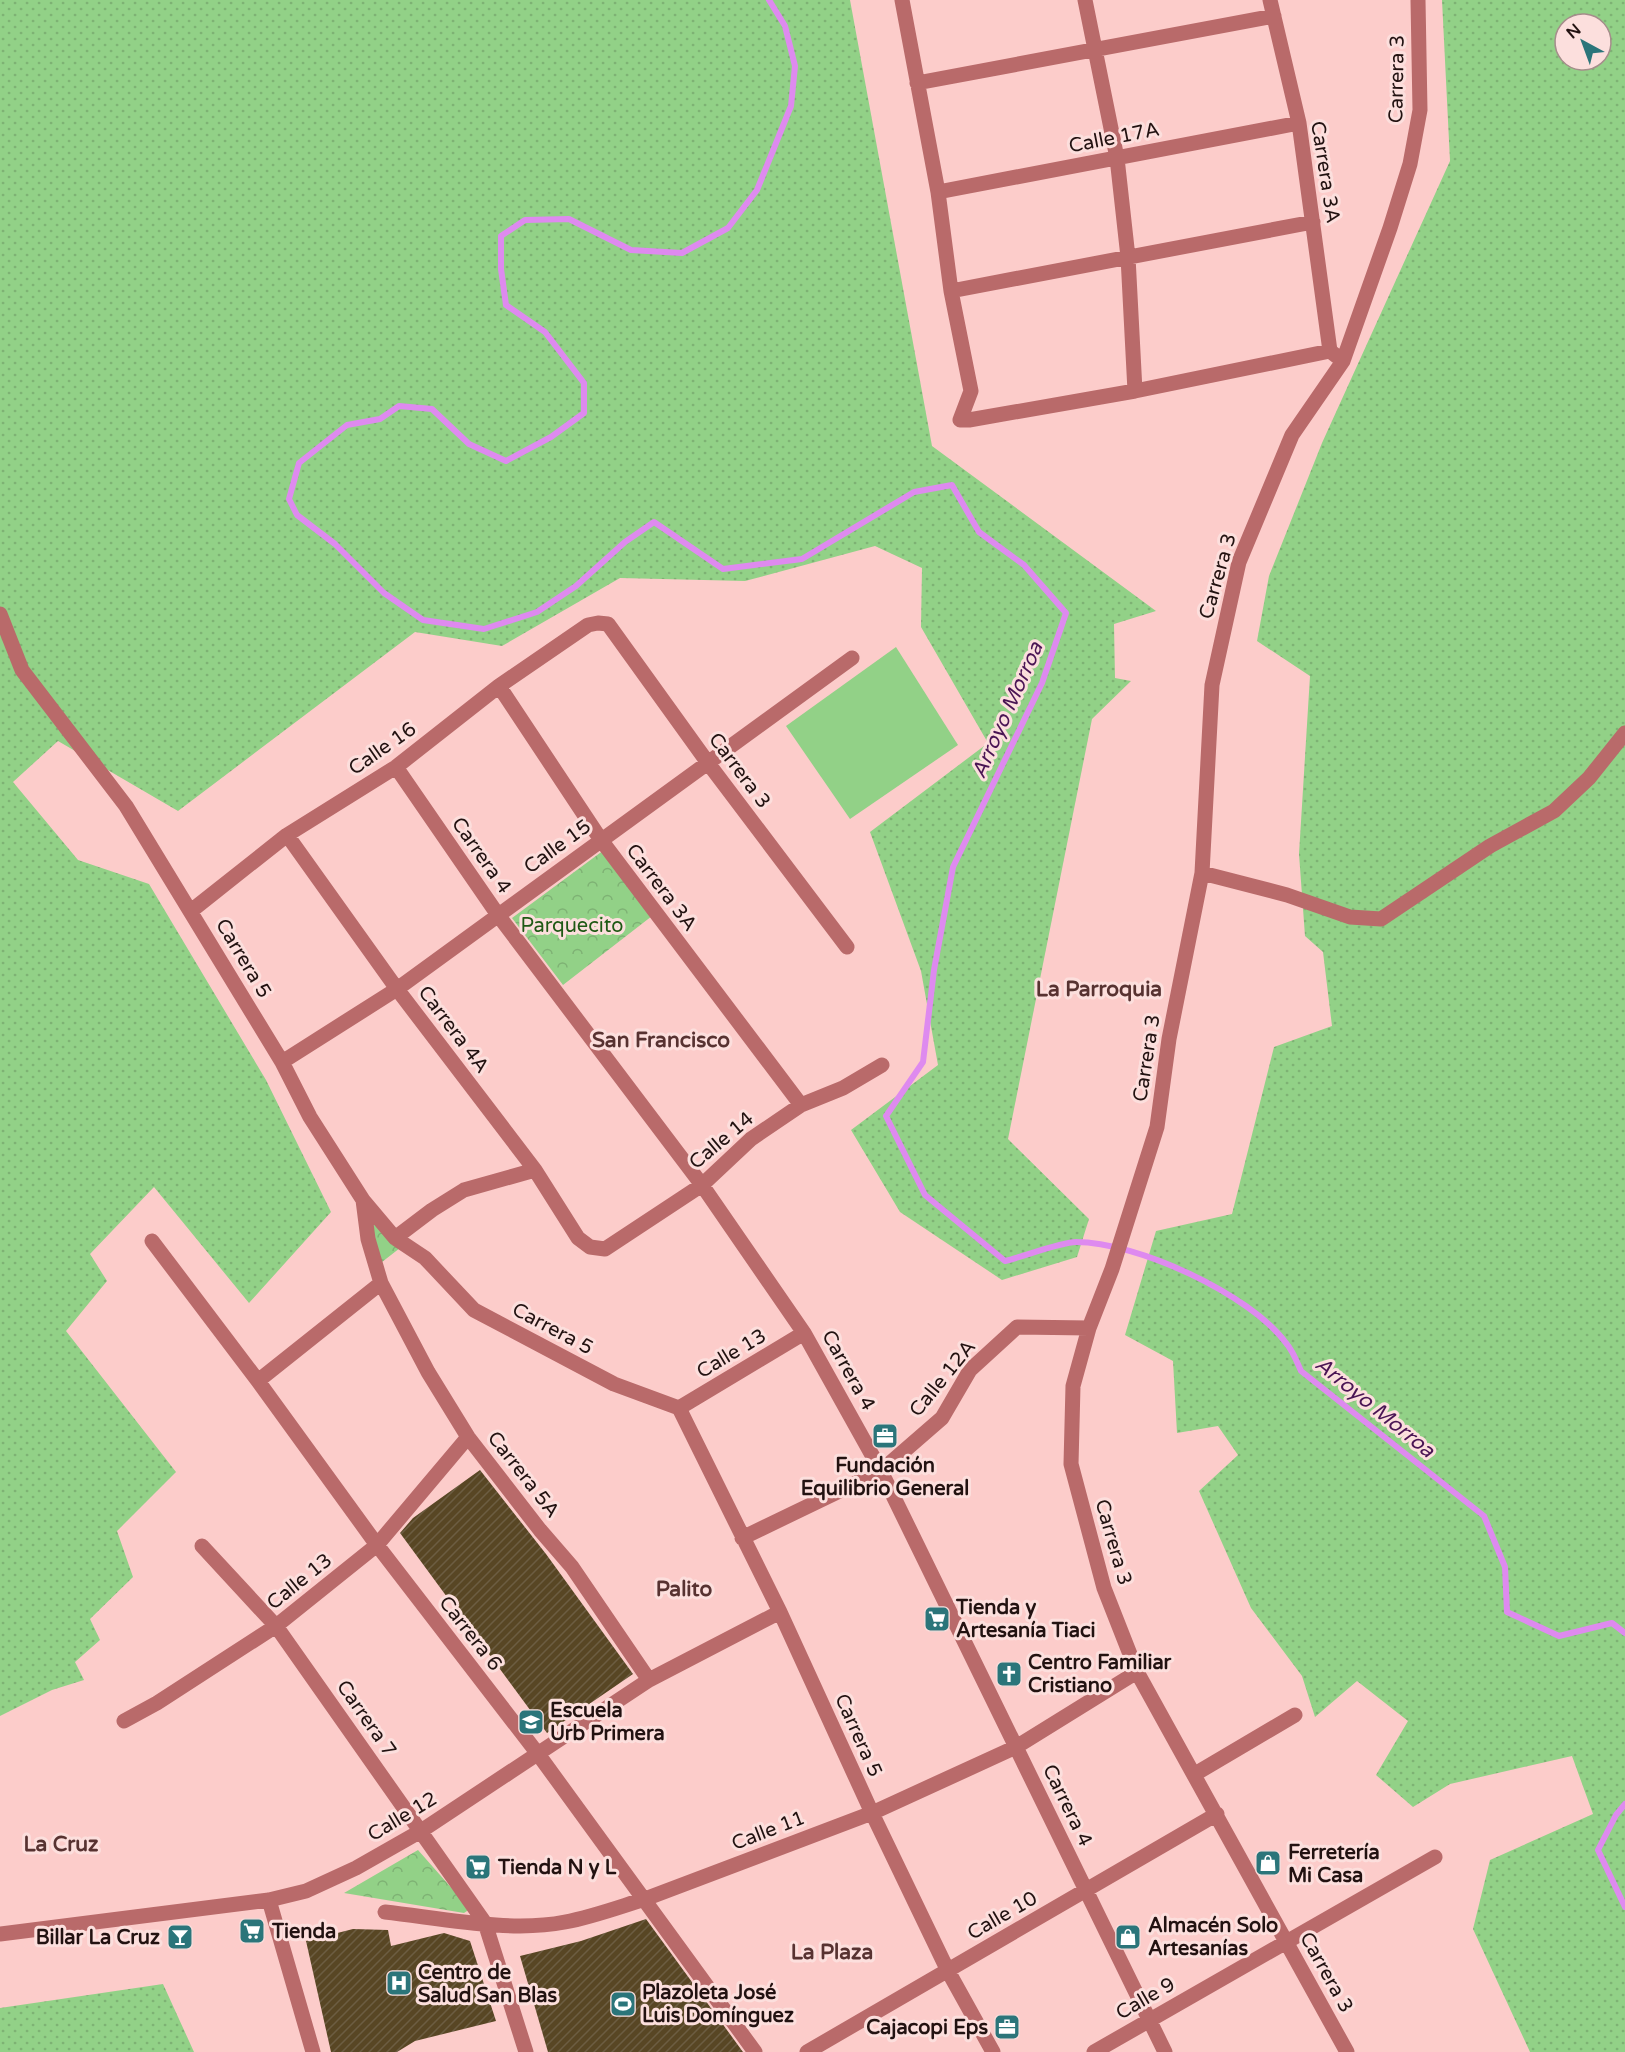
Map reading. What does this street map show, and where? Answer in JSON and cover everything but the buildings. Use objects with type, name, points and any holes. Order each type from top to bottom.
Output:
[{"type":"street","points":[[902,0],[938,192],[951,291],[971,391],[960,420],[1336,356]]},
{"type":"street","points":[[1085,0],[1117,158],[1128,257],[1135,391]]},
{"type":"street","name":"Carrera 3A","points":[[1270,0],[1299,123],[1336,356]]},
{"type":"street","name":"Carrera 3","points":[[1347,2052],[1137,1672],[1104,1588],[1071,1464],[1073,1386],[1089,1328],[1112,1269],[1157,1127],[1169,1039],[1202,873],[1212,685],[1239,562],[1293,435],[1336,356],[1390,228],[1410,164],[1420,110],[1418,0]]},
{"type":"street","points":[[917,83],[1274,16]]},
{"type":"street","name":"Calle 17A","points":[[938,192],[1299,123]]},
{"type":"street","points":[[951,291],[1313,222]]},
{"type":"street","name":"Carrera 5","points":[[0,614],[22,670],[126,806],[282,1062],[310,1117],[363,1200],[395,1238],[425,1258],[474,1310],[614,1384],[679,1408],[780,1612],[872,1813],[948,1971],[993,2052]]},
{"type":"street","name":"Carrera 3","points":[[598,623],[608,624],[708,763],[847,947]]},
{"type":"street","name":"Calle 16","points":[[191,910],[287,835],[396,767],[499,686],[588,625],[598,623]]},
{"type":"street","name":"Calle 15","points":[[282,1062],[397,988],[852,658]]},
{"type":"street","name":"Carrera 3A","points":[[499,686],[601,840],[801,1105]]},
{"type":"street","points":[[1202,873],[1287,895],[1350,917],[1381,919],[1490,846],[1554,811],[1588,778],[1625,733]]},
{"type":"street","name":"Carrera 4","points":[[396,767],[498,915],[702,1185],[804,1333],[881,1471],[1165,2052]]},
{"type":"street","name":"Carrera 4A","points":[[287,835],[397,988],[535,1170],[578,1238],[590,1247]]},
{"type":"street","name":"Calle 14","points":[[590,1247],[605,1249],[702,1185],[751,1139],[801,1105],[843,1088],[882,1065]]},
{"type":"street","points":[[395,1238],[432,1210],[464,1190],[535,1170]]},
{"type":"street","name":"Carrera 5A","points":[[363,1200],[368,1239],[381,1283],[428,1372],[468,1437],[572,1567],[649,1680]]},
{"type":"street","name":"Carrera 6","points":[[152,1241],[258,1381],[377,1545],[538,1754],[754,2052]]},
{"type":"street","points":[[258,1381],[381,1283]]},
{"type":"street","name":"Calle 12A","points":[[742,1538],[881,1471],[942,1418],[970,1370],[1017,1328],[1089,1328]]},
{"type":"street","name":"Calle 13","points":[[679,1408],[804,1333]]},
{"type":"street","name":"Calle 13","points":[[124,1721],[157,1703],[276,1626],[377,1545],[468,1437]]},
{"type":"street","name":"Carrera 7","points":[[202,1546],[276,1626],[485,1923],[526,2052]]},
{"type":"street","name":"Calle 12","points":[[0,1934],[269,1900],[306,1891],[356,1868],[421,1831],[649,1680],[780,1612]]},
{"type":"street","name":"Calle 11","points":[[385,1912],[519,1926],[564,1923],[645,1899],[872,1813],[1016,1747],[1137,1672]]},
{"type":"street","points":[[1195,1774],[1295,1715]]},
{"type":"street","name":"Calle 10","points":[[807,2052],[1217,1814]]},
{"type":"street","name":"Calle 9","points":[[1094,2052],[1436,1857]]},
{"type":"street","points":[[269,1900],[313,2052]]},
{"type":"green space","points":[[0,0],[850,0],[932,446],[1156,611],[1114,624],[1115,678],[1131,681],[1092,719],[1008,1139],[1089,1219],[1077,1257],[1002,1280],[900,1212],[851,1130],[938,1065],[921,971],[870,832],[988,743],[921,627],[922,568],[875,546],[745,581],[620,578],[502,646],[415,632],[178,811],[58,741],[13,782],[78,860],[149,884],[266,1080],[331,1212],[249,1303],[154,1187],[90,1254],[107,1281],[66,1331],[176,1472],[117,1531],[133,1577],[90,1619],[100,1640],[75,1662],[84,1680],[52,1690],[0,1716]]},
{"type":"green space","points":[[1442,0],[1625,0],[1625,2052],[1530,2052],[1473,1929],[1490,1860],[1593,1814],[1572,1756],[1450,1784],[1413,1807],[1376,1775],[1408,1721],[1357,1681],[1315,1717],[1302,1676],[1251,1608],[1199,1491],[1238,1455],[1218,1426],[1177,1433],[1173,1361],[1125,1335],[1156,1231],[1232,1214],[1274,1047],[1332,1026],[1323,952],[1305,936],[1299,854],[1310,676],[1257,641],[1269,576],[1322,443],[1450,161]]},
{"type":"green space","points":[[896,647],[958,745],[850,819],[786,726]]},
{"type":"green space","name":"Parquecito","points":[[604,850],[652,916],[563,985],[512,918]]},
{"type":"green space","points":[[371,1218],[400,1248],[382,1262],[373,1244]]},
{"type":"green space","points":[[418,1850],[470,1909],[464,1913],[344,1893]]},
{"type":"green space","points":[[163,1984],[194,2052],[0,2052],[0,2008]]},
{"type":"waterway","name":"Arroyo Morroa","points":[[769,0],[785,26],[795,66],[791,106],[757,190],[728,228],[682,253],[631,250],[569,219],[525,220],[501,236],[501,269],[506,305],[545,332],[584,383],[584,413],[551,437],[506,461],[469,444],[432,409],[399,406],[380,419],[347,425],[299,463],[289,499],[297,515],[335,544],[384,593],[423,620],[484,629],[537,612],[576,586],[625,542],[654,522],[723,569],[802,559],[914,492],[952,485],[979,532],[1024,565],[1066,613],[1042,683],[953,867],[934,970],[923,1062],[886,1116],[925,1195],[1005,1261],[1069,1243],[1101,1244],[1160,1261],[1220,1290],[1247,1307],[1269,1325],[1288,1346],[1301,1371],[1484,1516],[1505,1567],[1507,1612],[1559,1636],[1612,1623],[1625,1633]]},
{"type":"waterway","name":"Arroyo Morroa","points":[[1625,1804],[1616,1815],[1598,1850],[1625,1907]]},
{"type":"place","name":"Fundación Equilibrio General","points":[[885,1436]]},
{"type":"place","name":"Tienda y Artesanía Tiaci","points":[[937,1619]]},
{"type":"place","name":"Centro Familiar Cristiano","points":[[1009,1674]]},
{"type":"place","name":"Escuela Urb Primera","points":[[531,1722]]},
{"type":"place","name":"Ferretería Mi Casa","points":[[1268,1863]]},
{"type":"place","name":"Tienda N y L","points":[[478,1867]]},
{"type":"place","name":"Tienda","points":[[252,1931]]},
{"type":"place","name":"Billar La Cruz","points":[[180,1937]]},
{"type":"place","name":"Almacén Solo Artesanías","points":[[1128,1937]]},
{"type":"place","name":"Centro de Salud San Blas","points":[[399,1983]]},
{"type":"place","name":"Plazoleta José Luis Domínguez","points":[[623,2004]]},
{"type":"place","name":"Cajacopi Eps","points":[[1007,2027]]},
{"type":"district","name":"La Parroquia","points":[[1099,989]]},
{"type":"district","name":"San Francisco","points":[[661,1040]]},
{"type":"district","name":"Palito","points":[[684,1589]]},
{"type":"district","name":"La Cruz","points":[[61,1844]]},
{"type":"district","name":"La Plaza","points":[[832,1952]]}]
